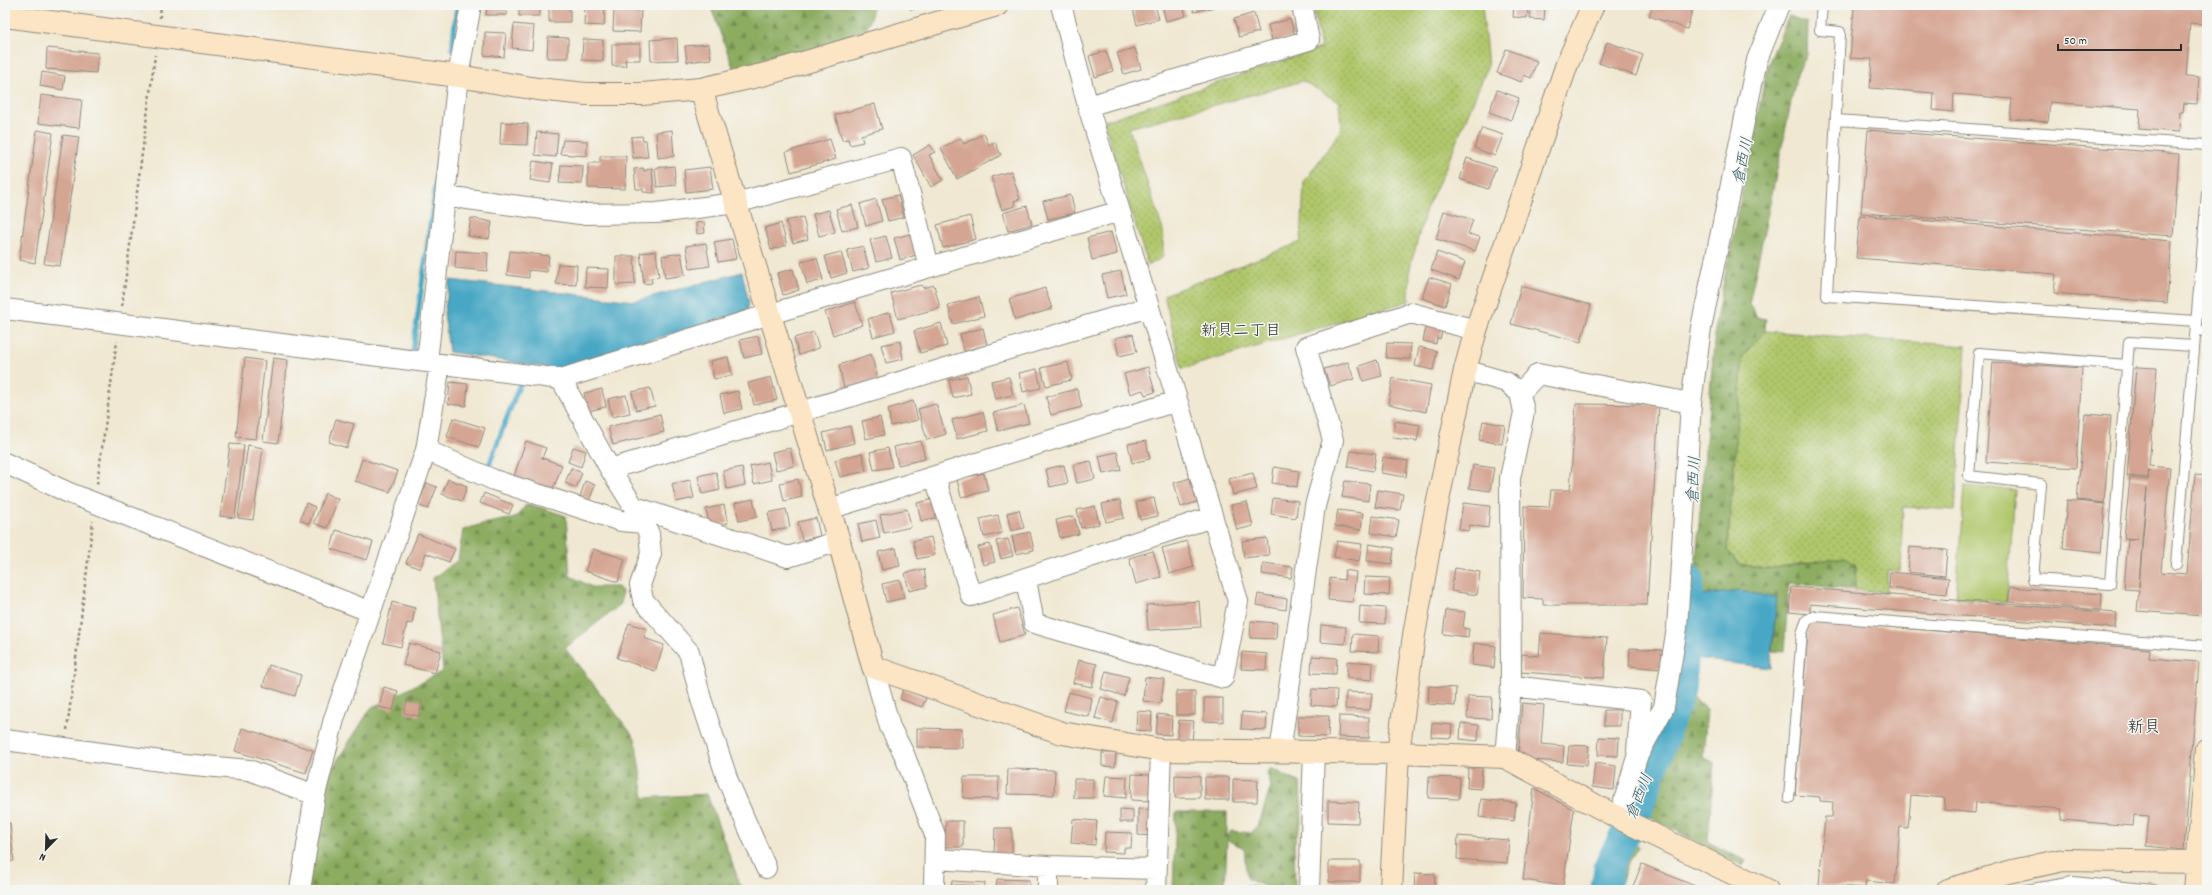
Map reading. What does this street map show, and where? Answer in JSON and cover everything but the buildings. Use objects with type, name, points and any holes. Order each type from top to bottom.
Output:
[{"type":"street","points":[[300,890],[315,795],[334,719],[426,450],[445,196],[458,76],[472,5]]},
{"type":"street","points":[[5,16],[586,94],[642,94],[701,89],[766,74],[997,5]]},
{"type":"street","points":[[1026,580],[1034,623],[1223,678],[1238,602],[1088,106],[1061,5]]},
{"type":"street","points":[[1088,106],[1309,40],[1302,5]]},
{"type":"street","points":[[1391,890],[1398,753],[1414,635],[1465,370],[1476,330],[1567,64],[1593,5]]},
{"type":"street","points":[[1619,818],[1637,757],[1664,707],[1677,628],[1692,403],[1701,328],[1757,60],[1779,5]]},
{"type":"street","points":[[701,89],[829,508],[890,727],[904,754],[935,835],[936,859],[934,890]]},
{"type":"street","points":[[445,196],[580,214],[657,213],[736,203],[901,158],[929,267]]},
{"type":"street","points":[[5,309],[561,379],[770,314],[1120,211]]},
{"type":"street","points":[[610,469],[1149,307]]},
{"type":"street","points":[[1280,752],[1315,506],[1333,440],[1306,347],[1411,313],[1476,330]]},
{"type":"street","points":[[1465,370],[1506,382],[1520,393],[1524,412],[1510,478],[1511,686],[1505,757]]},
{"type":"street","points":[[1520,393],[1538,374],[1692,403]]},
{"type":"street","points":[[561,379],[610,469],[640,515],[649,534],[650,554],[640,585],[643,600],[689,652],[702,700],[728,781],[766,868]]},
{"type":"street","points":[[829,508],[935,477],[1177,401]]},
{"type":"street","points":[[426,450],[501,483],[621,521],[640,515],[788,557],[838,541]]},
{"type":"street","points":[[5,463],[95,503],[371,612]]},
{"type":"street","points":[[935,477],[971,596],[1026,580],[1212,517]]},
{"type":"street","points":[[873,667],[1062,733],[1161,750],[1398,753],[1505,757],[1619,818],[1767,890]]},
{"type":"street","points":[[1511,686],[1640,701],[1637,757]]},
{"type":"street","points":[[5,740],[183,764],[249,770],[315,795]]},
{"type":"street","points":[[2195,890],[2207,748]]},
{"type":"street","points":[[1156,890],[1161,750]]},
{"type":"street","points":[[1309,890],[1314,752]]},
{"type":"street","points":[[936,859],[1048,866],[1156,869]]},
{"type":"street","points":[[1948,890],[2008,872],[2063,860],[2198,862]]},
{"type":"street","points":[[1048,866],[1048,890]]},
{"type":"lane","points":[[1822,5],[1820,30],[1840,32],[1827,296],[2196,325],[2207,331]]},
{"type":"lane","points":[[1836,120],[2207,146]]},
{"type":"lane","points":[[2176,564],[2207,193]]},
{"type":"lane","points":[[2127,365],[1979,353],[1969,476],[2041,484],[2033,579],[2110,584],[2129,342],[2194,346]]},
{"type":"lane","points":[[1789,798],[1802,633],[1807,620],[1815,616],[2207,646]]},
{"type":"lane","points":[[2026,890],[2073,882],[2154,890]]},
{"type":"path","points":[[65,748],[95,503],[162,5]]},
{"type":"green space","points":[[710,5],[873,5],[871,18],[858,47],[738,81]]},
{"type":"green space","points":[[1313,5],[1482,5],[1488,66],[1443,174],[1426,209],[1410,268],[1409,301],[1182,369],[1164,295],[1301,242],[1304,182],[1341,130],[1339,102],[1303,81],[1129,128],[1163,230],[1163,257],[1148,266],[1104,121],[1321,48]]},
{"type":"green space","points":[[1789,16],[1808,23],[1807,55],[1797,74],[1749,304],[1757,317],[1766,319],[1765,331],[1743,355],[1727,550],[1739,564],[1766,569],[1845,557],[1856,565],[1855,590],[1789,583],[1784,652],[1772,651],[1777,598],[1739,591],[1693,597],[1716,320],[1768,64]]},
{"type":"green space","points":[[1765,331],[1966,346],[1955,510],[1903,507],[1900,571],[1888,570],[1886,592],[1855,590],[1856,565],[1845,557],[1766,569],[1739,564],[1727,550],[1743,355]]},
{"type":"green space","points":[[1964,486],[2015,490],[2007,602],[1956,598]]},
{"type":"green space","points":[[526,505],[539,507],[566,516],[570,576],[592,587],[618,587],[622,591],[621,604],[565,648],[635,738],[644,798],[707,794],[742,890],[307,890],[315,795],[371,708],[443,671],[433,578],[458,560],[463,530],[482,524],[515,518]]},
{"type":"green space","points":[[1684,690],[1707,709],[1703,757],[1714,763],[1708,842],[1746,861],[1743,866],[1641,812],[1669,737]]},
{"type":"green space","points":[[1271,768],[1300,783],[1302,819],[1294,844],[1295,890],[1274,890],[1247,879],[1244,848],[1227,840],[1225,890],[1173,890],[1176,812],[1227,812],[1227,838],[1231,831],[1252,833],[1260,821],[1271,786],[1267,774]]},
{"type":"green space","points":[[1633,839],[1639,847],[1627,865],[1619,890],[1606,890],[1607,873],[1613,861],[1621,850]]},
{"type":"water","points":[[742,272],[749,303],[747,311],[556,369],[449,352],[444,313],[450,280],[635,301]]},
{"type":"water","points":[[1739,591],[1777,598],[1770,668],[1688,658],[1693,597]]},
{"type":"waterway","points":[[452,49],[457,5]]},
{"type":"waterway","points":[[415,351],[413,351],[441,144]]},
{"type":"waterway","points":[[488,468],[520,383]]},
{"type":"waterway","name":"倉西川","points":[[1605,890],[1609,866],[1640,803],[1680,692],[1688,625],[1689,579]]},
{"type":"district","name":"新貝二丁目","points":[[1241,331]]},
{"type":"district","name":"新貝","points":[[2144,729]]}]
